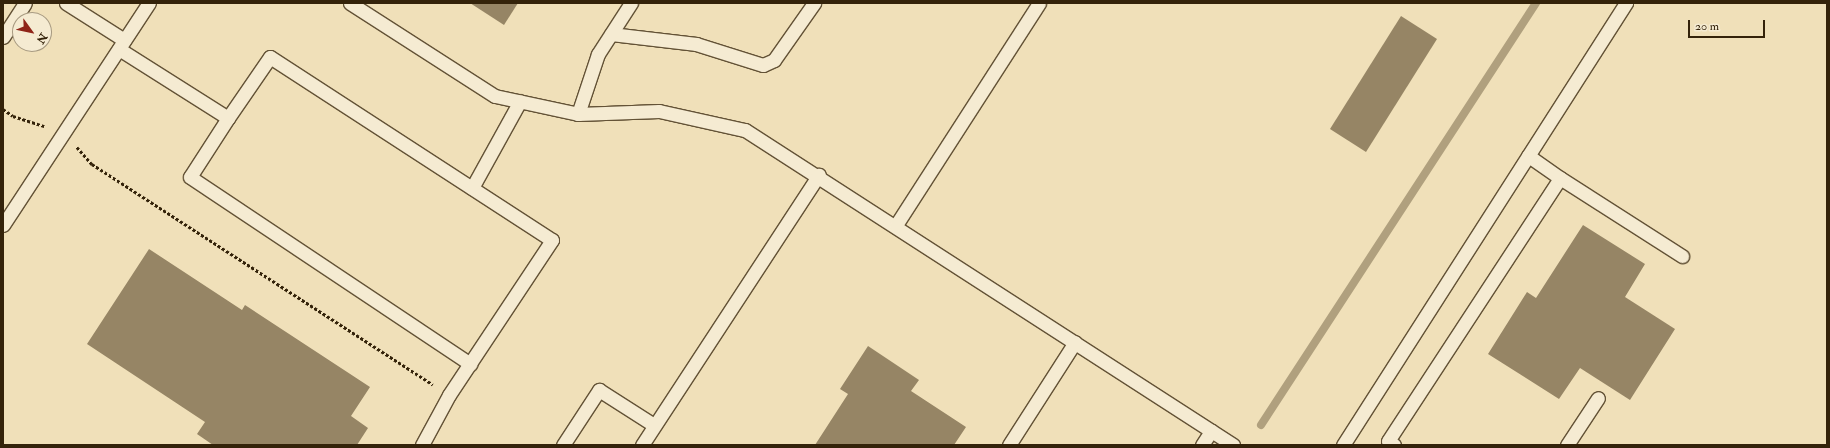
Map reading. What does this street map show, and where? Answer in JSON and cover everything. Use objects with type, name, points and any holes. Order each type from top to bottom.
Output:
[{"type":"lane","points":[[3,37],[25,3]]},
{"type":"lane","points":[[66,3],[121,44],[228,118]]},
{"type":"lane","points":[[3,225],[149,3]]},
{"type":"lane","points":[[350,3],[495,96],[578,114],[659,111],[745,130],[819,175],[1233,445]]},
{"type":"lane","points":[[578,114],[598,54],[631,3]]},
{"type":"lane","points":[[611,34],[696,44],[763,65],[774,60],[814,3]]},
{"type":"lane","points":[[896,225],[1039,3]]},
{"type":"lane","points":[[1343,445],[1626,3]]},
{"type":"lane","points":[[422,445],[470,364],[552,240],[270,57],[190,177],[470,364]]},
{"type":"lane","points":[[472,188],[520,101]]},
{"type":"lane","points":[[1528,156],[1682,256]]},
{"type":"lane","points":[[642,445],[819,175]]},
{"type":"lane","points":[[1394,445],[1388,441],[1560,178]]},
{"type":"lane","points":[[1009,445],[1075,342]]},
{"type":"lane","points":[[563,445],[599,390],[654,426]]},
{"type":"lane","points":[[1567,445],[1598,398]]},
{"type":"lane","points":[[1202,445],[1211,431]]},
{"type":"path","points":[[3,109],[13,116],[64,132],[92,164],[436,386]]},
{"type":"building","points":[[470,3],[518,3],[504,25]]},
{"type":"building","points":[[1401,16],[1437,39],[1366,152],[1330,129]]},
{"type":"building","points":[[1583,225],[1645,264],[1625,297],[1675,329],[1630,400],[1580,368],[1559,399],[1488,354],[1527,292],[1536,298]]},
{"type":"building","points":[[149,249],[242,310],[245,305],[370,387],[351,416],[368,428],[357,445],[213,445],[197,434],[205,422],[87,344]]},
{"type":"building","points":[[868,346],[919,380],[911,391],[966,427],[954,445],[815,445],[848,394],[840,389]]},
{"type":"waterway","points":[[1261,425],[1536,3]]}]
